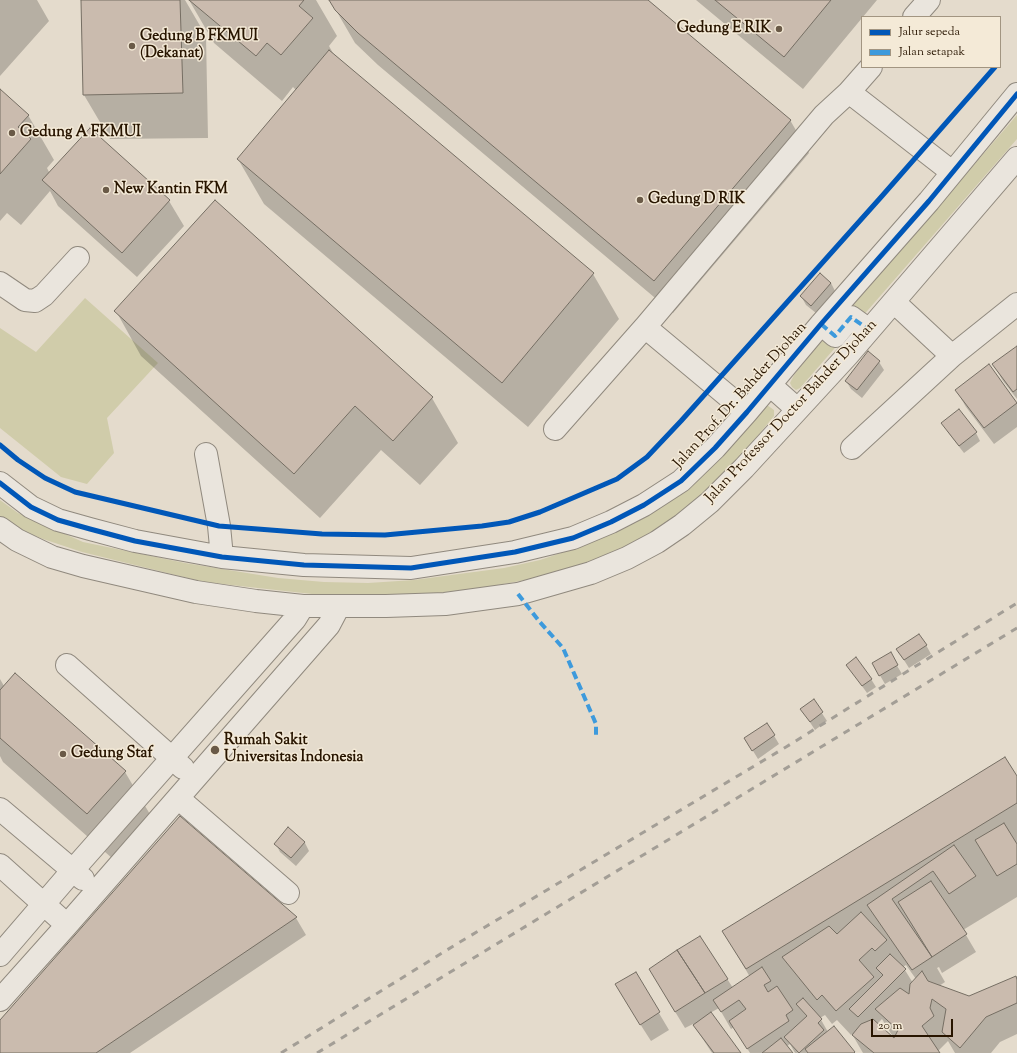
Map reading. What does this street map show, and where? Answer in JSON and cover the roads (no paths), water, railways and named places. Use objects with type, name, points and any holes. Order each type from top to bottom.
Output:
[{"type":"street","points":[[915,16],[929,0]]},
{"type":"street","points":[[555,429],[645,327],[824,115],[850,92],[870,68]]},
{"type":"street","points":[[850,92],[952,172]]},
{"type":"street","name":"Jalan Prof. Dr. Bahder Djohan","points":[[0,483],[31,507],[58,520],[135,541],[222,557],[304,565],[411,568],[515,552],[573,538],[611,522],[644,505],[681,481],[715,448],[929,201],[1017,94]]},
{"type":"street","name":"Jalan Professor Doctor Bahder Djohan","points":[[0,528],[17,540],[52,557],[83,566],[196,592],[303,606],[445,604],[518,594],[591,573],[627,558],[657,542],[682,525],[710,502],[744,468],[894,302],[1017,158]]},
{"type":"street","points":[[0,283],[25,300],[35,301],[44,295],[78,258]]},
{"type":"street","points":[[894,302],[952,356]]},
{"type":"street","points":[[852,448],[952,356],[1017,304]]},
{"type":"street","points":[[821,324],[835,336],[852,316],[869,330]]},
{"type":"street","points":[[645,327],[747,412]]},
{"type":"street","points":[[770,385],[797,409]]},
{"type":"street","points":[[206,454],[219,526],[222,557]]},
{"type":"street","points":[[0,955],[73,870],[296,619],[303,606]]},
{"type":"street","points":[[0,1000],[329,625],[339,606]]},
{"type":"street","points":[[67,665],[195,778]]},
{"type":"street","points":[[178,798],[288,893]]},
{"type":"street","points":[[0,809],[97,891]]},
{"type":"street","points":[[0,865],[67,925]]},
{"type":"railway","points":[[281,1053],[455,945],[786,747],[1017,603]]},
{"type":"railway","points":[[317,1053],[1017,628]]},
{"type":"place","name":"Gedung E RIK","points":[[779,29]]},
{"type":"place","name":"Gedung B FKMUI (Dekanat)","points":[[132,46]]},
{"type":"place","name":"Gedung A FKMUI","points":[[12,133]]},
{"type":"place","name":"New Kantin FKM","points":[[106,190]]},
{"type":"place","name":"Gedung D RIK","points":[[640,200]]},
{"type":"place","name":"Rumah Sakit Universitas Indonesia","points":[[215,750]]},
{"type":"place","name":"Gedung Staf","points":[[63,754]]}]
